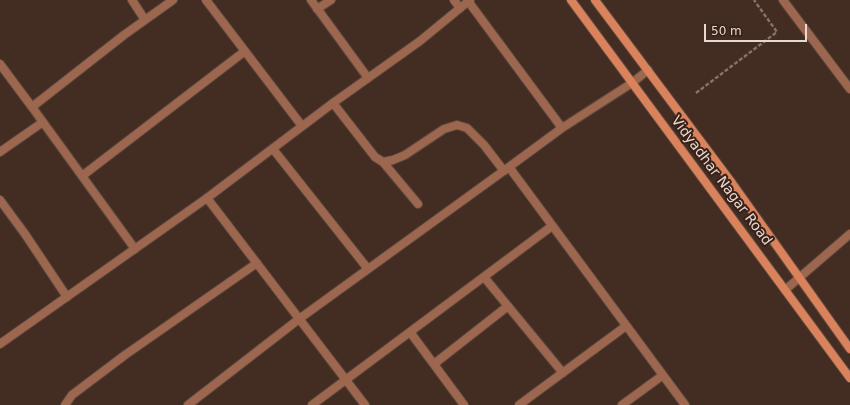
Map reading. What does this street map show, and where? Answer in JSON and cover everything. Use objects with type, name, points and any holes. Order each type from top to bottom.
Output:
[{"type":"main road","name":"Vidyadhar Nagar Road","points":[[571,0],[850,378]]},
{"type":"main road","name":"Vidyadhar Nagar Road","points":[[595,0],[732,182],[798,278],[850,349]]},
{"type":"street","points":[[132,0],[145,20]]},
{"type":"street","points":[[32,107],[124,35],[173,0]]},
{"type":"street","points":[[206,0],[302,126]]},
{"type":"street","points":[[311,0],[368,78]]},
{"type":"street","points":[[317,9],[331,0]]},
{"type":"street","points":[[454,0],[460,8]]},
{"type":"street","points":[[1,340],[67,297],[207,198],[333,103],[420,41],[469,0],[562,128]]},
{"type":"street","points":[[783,0],[850,90]]},
{"type":"street","points":[[82,176],[245,51]]},
{"type":"street","points":[[0,64],[135,249]]},
{"type":"street","points":[[188,405],[299,318],[562,128],[632,83],[648,70]]},
{"type":"street","points":[[333,103],[376,157],[383,162],[418,204]]},
{"type":"street","points":[[0,152],[43,122]]},
{"type":"street","points":[[383,162],[405,155],[444,129],[457,125],[467,128],[506,169],[552,226],[685,405]]},
{"type":"street","points":[[273,149],[368,269]]},
{"type":"street","points":[[207,198],[366,405]]},
{"type":"street","points":[[0,200],[67,297]]},
{"type":"street","points":[[312,405],[552,226]]},
{"type":"street","points":[[785,290],[850,234]]},
{"type":"street","points":[[65,405],[72,395],[125,355],[257,263]]},
{"type":"street","points":[[484,276],[563,373]]},
{"type":"street","points":[[434,364],[508,306]]},
{"type":"street","points":[[519,405],[626,326]]},
{"type":"street","points":[[410,332],[464,405]]},
{"type":"street","points":[[622,405],[663,375]]},
{"type":"path","points":[[696,92],[778,32],[754,0]]}]
